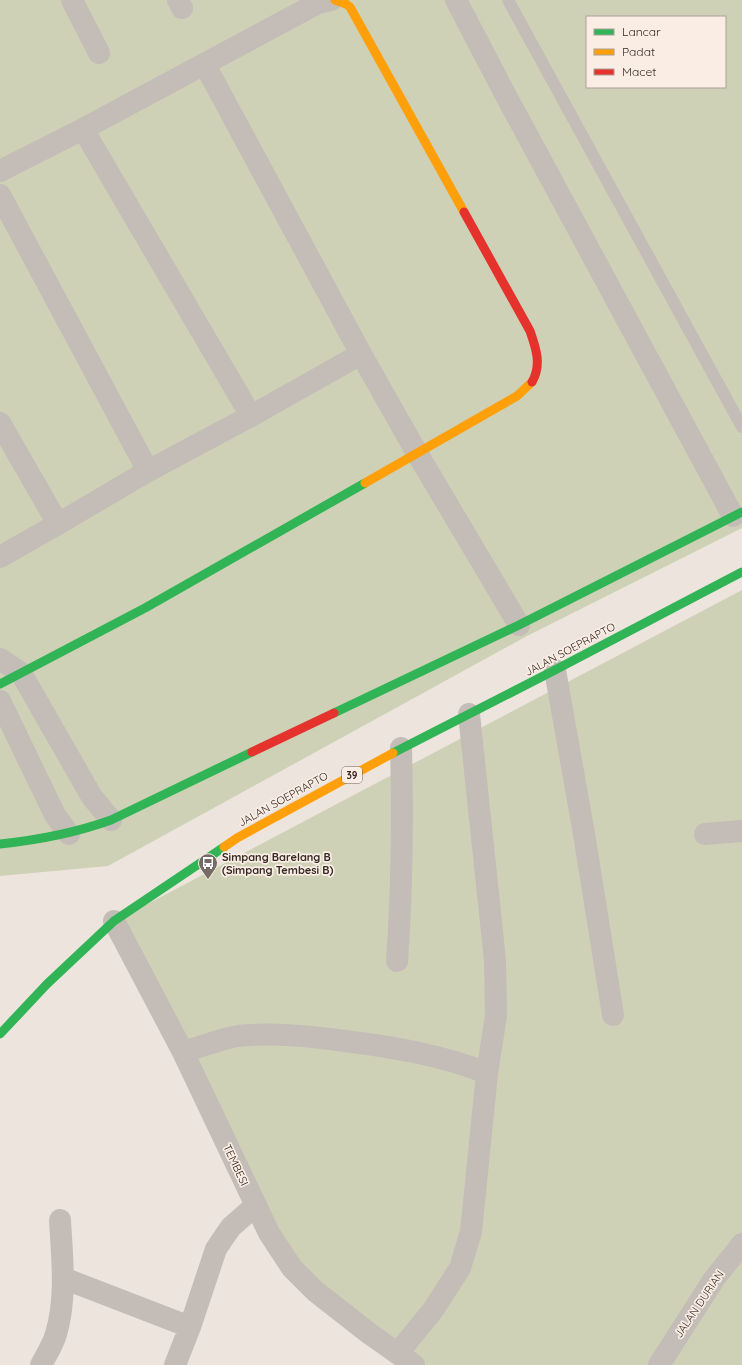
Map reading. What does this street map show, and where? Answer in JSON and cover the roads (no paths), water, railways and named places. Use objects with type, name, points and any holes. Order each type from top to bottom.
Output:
[{"type":"main road","points":[[0,684],[145,608],[517,396],[532,382],[536,372],[537,351],[530,331],[350,7],[335,0]]},
{"type":"main road","points":[[0,844],[69,834],[112,820],[519,625],[738,514]]},
{"type":"main road","name":"JALAN SOEPRAPTO","points":[[0,1034],[47,984],[114,921],[237,838],[401,748],[555,670],[742,572]]},
{"type":"street","points":[[72,0],[99,53]]},
{"type":"street","points":[[0,171],[83,129],[318,3],[331,0]]},
{"type":"street","points":[[456,0],[516,113],[738,514]]},
{"type":"street","points":[[205,64],[361,354],[417,453],[519,625]]},
{"type":"street","points":[[83,129],[250,416]]},
{"type":"street","points":[[0,195],[148,471]]},
{"type":"street","points":[[0,557],[148,471],[361,354]]},
{"type":"street","points":[[0,422],[58,524]]},
{"type":"street","points":[[0,659],[21,673],[92,797],[112,820]]},
{"type":"street","points":[[555,670],[584,834],[613,1015]]},
{"type":"street","points":[[0,702],[54,815],[69,834]]},
{"type":"street","points":[[406,1359],[433,1310],[460,1268],[471,1232],[487,1073],[496,1016],[495,960],[469,714]]},
{"type":"street","points":[[397,961],[403,844],[401,748]]},
{"type":"street","points":[[705,834],[742,831]]},
{"type":"street","name":"TEMBESI","points":[[114,921],[183,1052],[255,1206],[269,1233],[292,1268],[315,1291],[370,1334],[406,1359]]},
{"type":"street","points":[[183,1052],[238,1036],[277,1035],[322,1038],[384,1046],[437,1057],[487,1073]]},
{"type":"street","points":[[175,1365],[190,1327],[216,1249],[231,1227],[255,1206]]},
{"type":"street","points":[[41,1365],[55,1335],[62,1303],[63,1278],[60,1220]]},
{"type":"street","name":"JALAN DURIAN","points":[[659,1365],[714,1279],[742,1244]]},
{"type":"street","points":[[63,1278],[190,1327]]},
{"type":"lane","points":[[508,0],[742,427]]},
{"type":"place","name":"Simpang Barelang B (Simpang Tembesi B)","points":[[208,880]]}]
